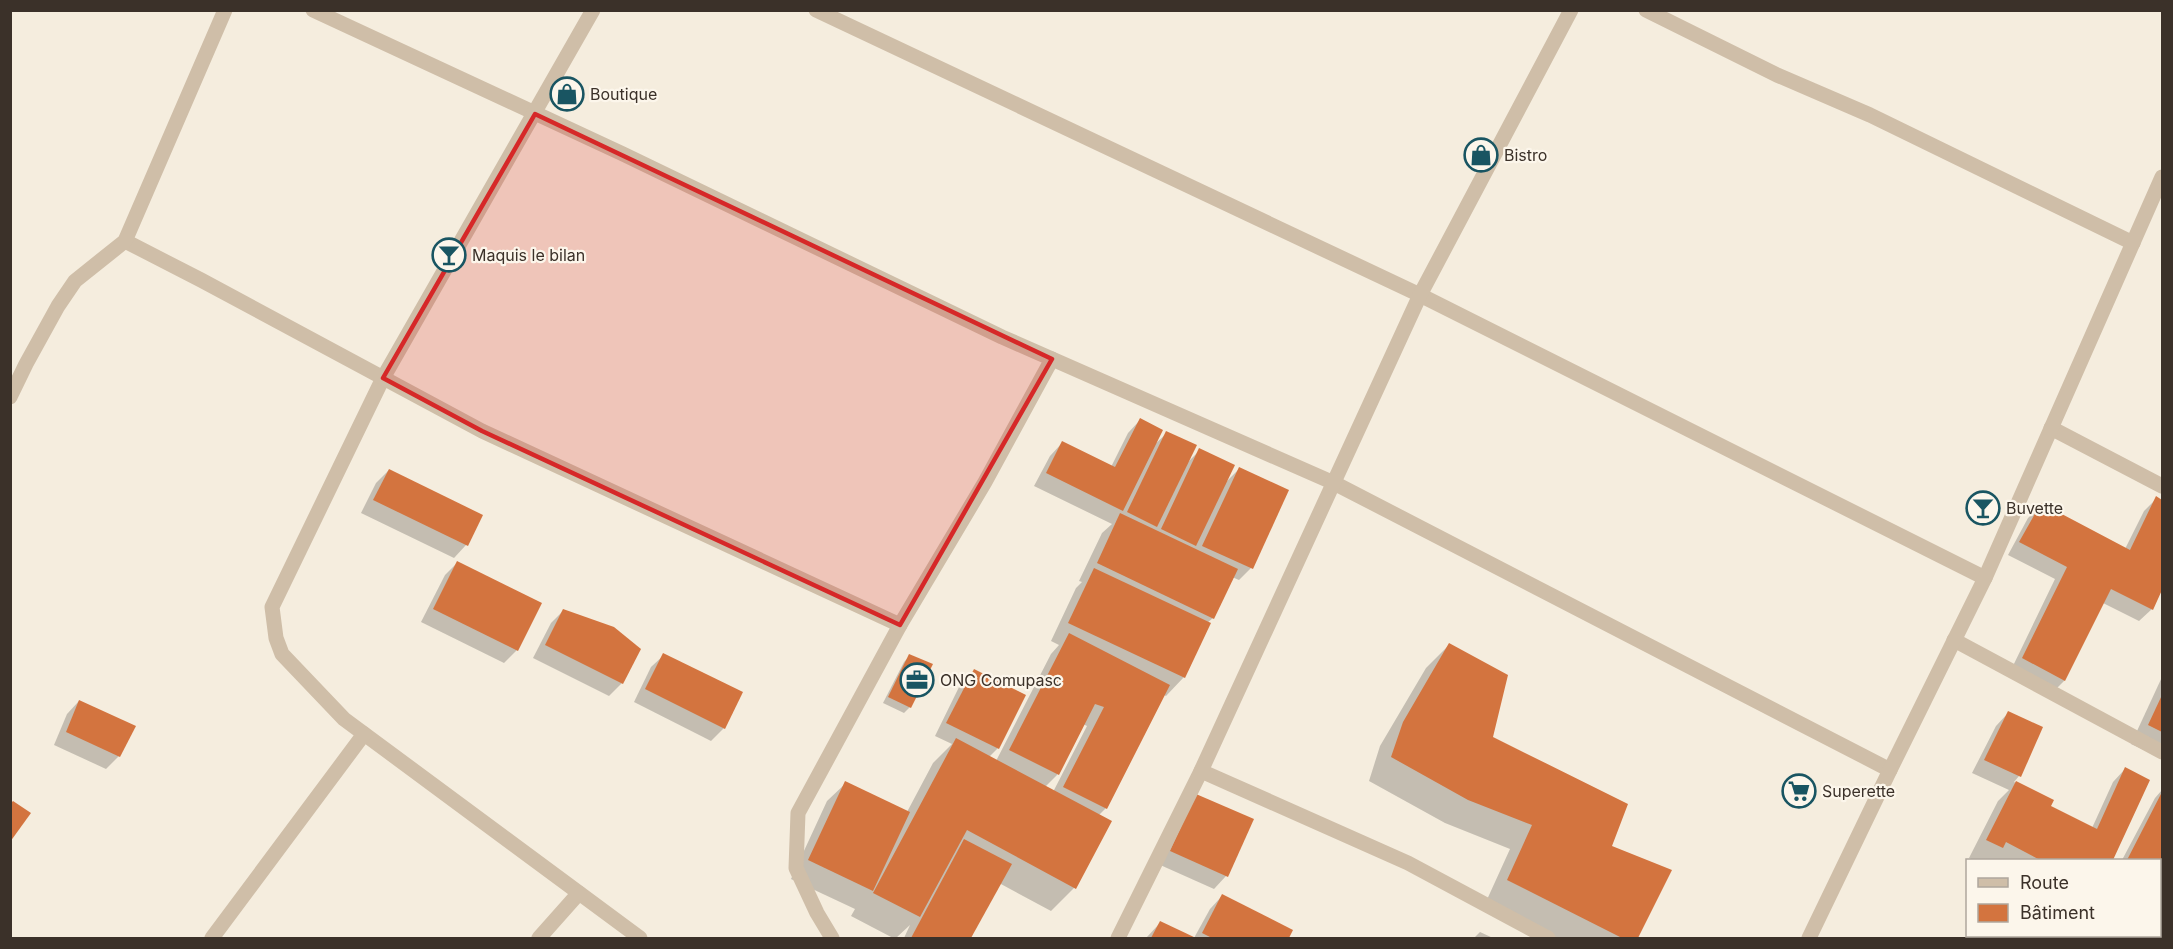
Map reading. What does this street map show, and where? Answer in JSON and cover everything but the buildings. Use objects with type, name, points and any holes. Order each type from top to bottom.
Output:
[{"type":"street","points":[[10,397],[58,306],[75,281],[125,241],[225,10]]},
{"type":"street","points":[[313,10],[623,154],[1002,337],[1334,483],[1890,770]]},
{"type":"street","points":[[593,10],[383,378],[272,607],[276,638],[282,654],[344,719],[640,939]]},
{"type":"street","points":[[816,10],[1420,295],[1986,578]]},
{"type":"street","points":[[1118,939],[1201,771],[1420,295],[1571,10]]},
{"type":"street","points":[[1646,10],[1777,75],[1901,130],[2133,243]]},
{"type":"street","points":[[1809,939],[1986,578],[2163,177]]},
{"type":"street","points":[[125,241],[482,431],[900,625]]},
{"type":"street","points":[[832,939],[796,868],[798,813],[900,625],[985,482],[1052,359]]},
{"type":"street","points":[[2051,428],[2163,486]]},
{"type":"street","points":[[1954,640],[2163,752]]},
{"type":"street","points":[[212,939],[364,734]]},
{"type":"street","points":[[1201,771],[1408,863],[1548,939]]},
{"type":"street","points":[[539,939],[579,892]]},
{"type":"highlighted area","points":[[535,114],[1052,359],[900,625],[482,431],[383,378]]},
{"type":"place","name":"Boutique","points":[[567,94]]},
{"type":"place","name":"Bistro","points":[[1481,155]]},
{"type":"place","name":"Maquis le bilan","points":[[449,255]]},
{"type":"place","name":"Buvette","points":[[1983,508]]},
{"type":"place","name":"ONG Comupasc","points":[[917,680]]},
{"type":"place","name":"Superette","points":[[1799,791]]}]
